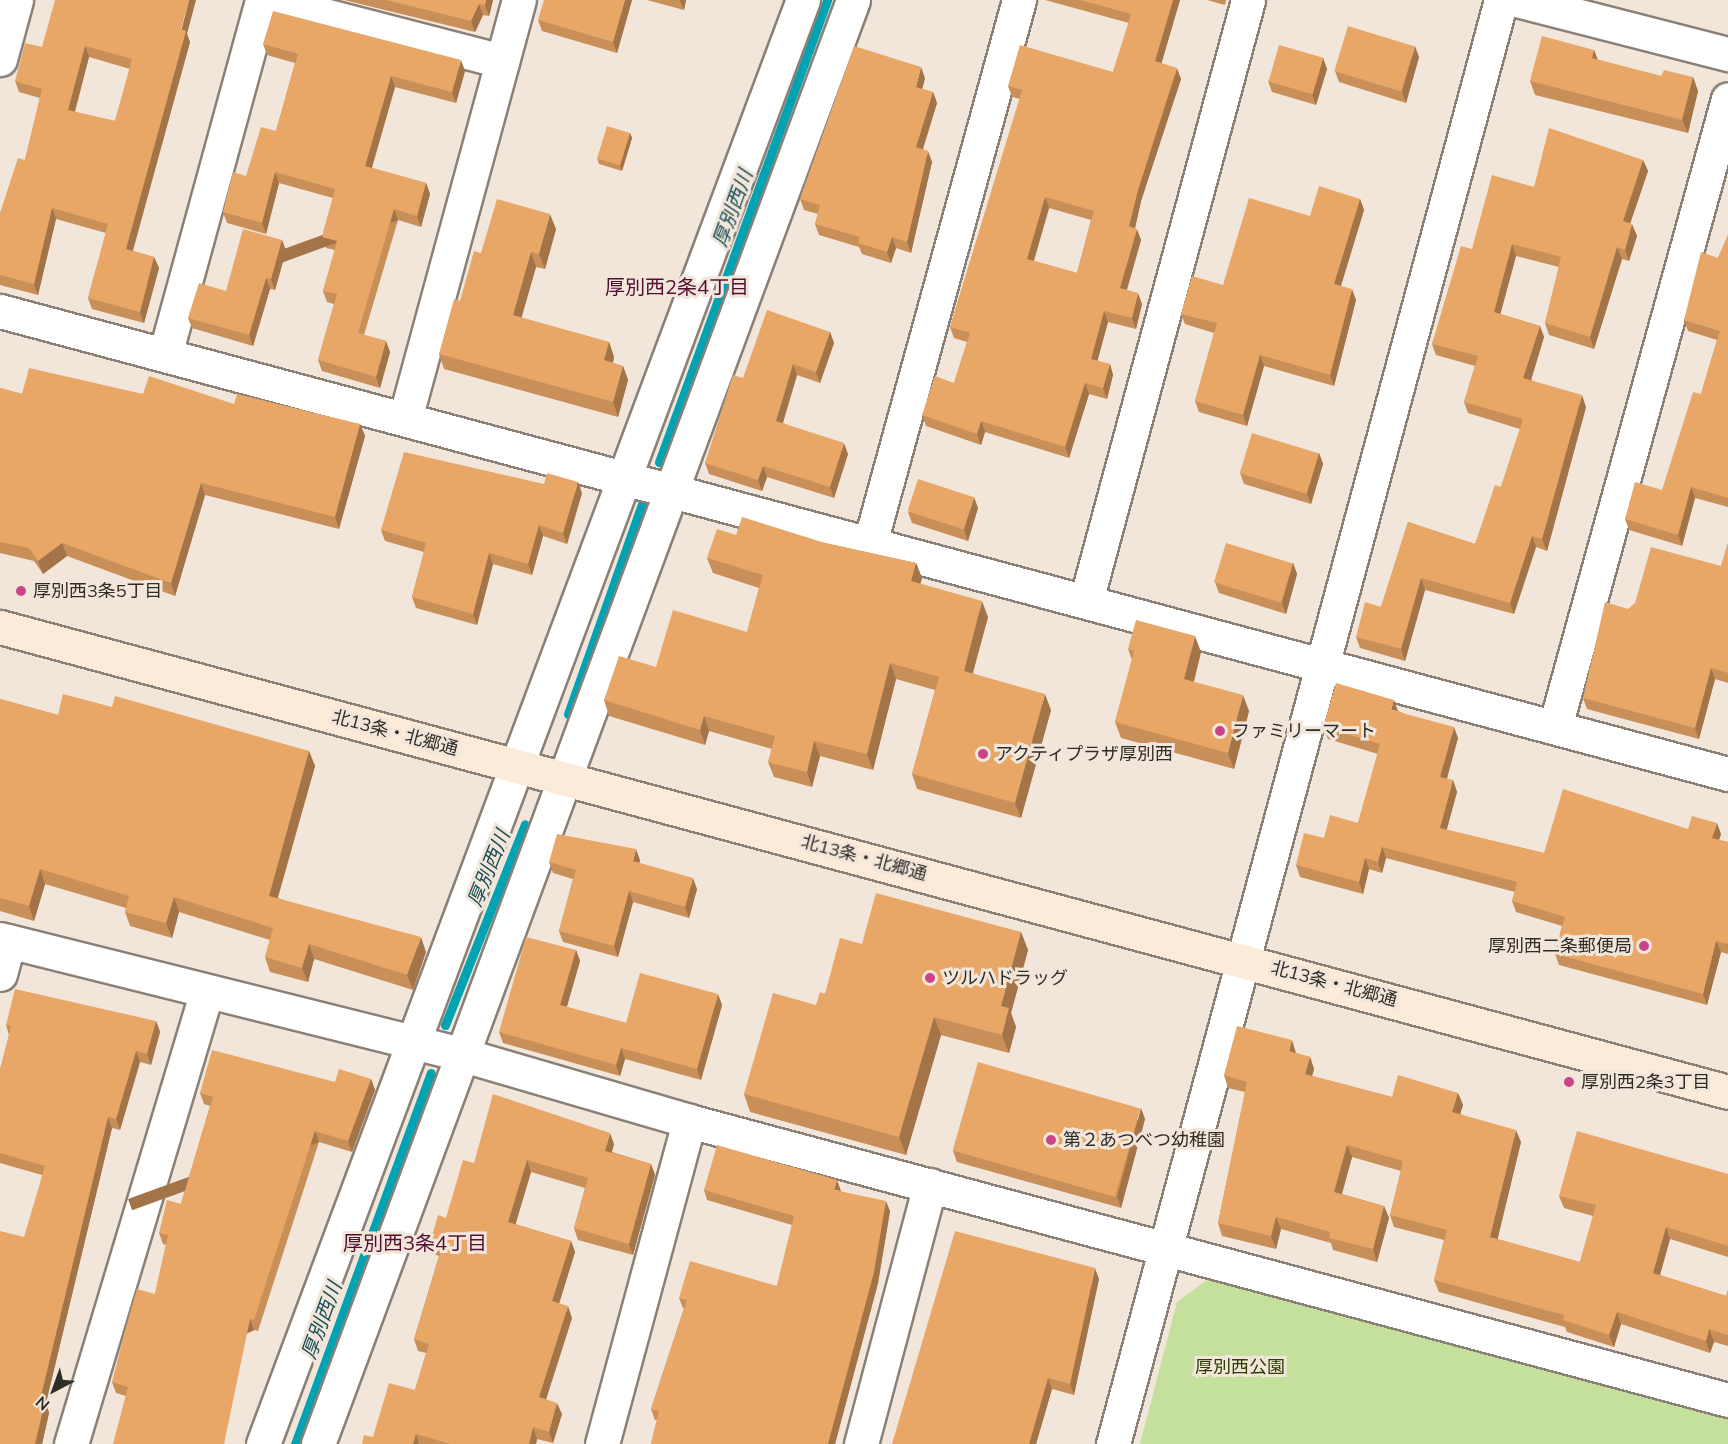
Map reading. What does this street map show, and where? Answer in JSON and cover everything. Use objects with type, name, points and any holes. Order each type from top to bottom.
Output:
[{"type":"main road","name":"北13条・北郷通","points":[[0,627],[1241,958],[1728,1092]]},
{"type":"street","points":[[0,59],[16,0]]},
{"type":"street","points":[[165,355],[264,0],[502,61]]},
{"type":"street","points":[[405,419],[519,0]]},
{"type":"street","points":[[263,1444],[520,766],[803,0]]},
{"type":"street","points":[[318,1444],[460,1054],[565,778],[853,0]]},
{"type":"street","points":[[870,543],[1019,0]]},
{"type":"street","points":[[1086,601],[1248,0]]},
{"type":"street","points":[[1113,1444],[1241,958],[1501,0]]},
{"type":"street","points":[[1517,0],[1728,54]]},
{"type":"street","points":[[1555,727],[1728,99]]},
{"type":"street","points":[[0,311],[1321,663],[1728,774]]},
{"type":"street","points":[[0,974],[4,940],[206,994],[414,1041],[689,1121],[1728,1400]]},
{"type":"street","points":[[71,1444],[206,994]]},
{"type":"street","points":[[602,1444],[689,1121]]},
{"type":"street","points":[[861,1444],[930,1185]]},
{"type":"green space","name":"厚別西公園","points":[[1208,1279],[1728,1419],[1728,1444],[1140,1444],[1177,1302]]},
{"type":"building","points":[[55,0],[189,0],[181,29],[186,31],[126,249],[154,257],[140,312],[88,298],[108,224],[52,208],[34,284],[0,275],[0,213],[18,158],[25,160],[42,89],[15,81],[25,43],[42,47]],"holes":[[[85,46],[132,59],[115,121],[68,110]]]},
{"type":"building","points":[[386,0],[486,0],[485,5],[479,4],[471,21]]},
{"type":"building","points":[[544,0],[625,0],[613,42],[538,20]]},
{"type":"building","points":[[1080,0],[1173,0],[1155,61],[1177,68],[1138,190],[1129,226],[1137,229],[1120,288],[1138,293],[1132,318],[1104,311],[1091,359],[1110,364],[1103,388],[1085,383],[1065,447],[981,421],[977,434],[922,415],[935,376],[954,383],[970,333],[950,327],[1022,90],[1008,86],[1020,45],[1113,72],[1131,14]],"holes":[[[1045,197],[1094,211],[1077,273],[1027,259]]]},
{"type":"building","points":[[273,11],[461,60],[452,92],[391,76],[365,166],[426,183],[417,216],[394,209],[358,333],[386,341],[376,377],[318,360],[337,294],[323,291],[337,241],[322,237],[335,189],[275,172],[262,223],[223,212],[233,172],[246,176],[261,127],[276,131],[298,54],[263,44]]},
{"type":"building","points":[[1348,26],[1415,46],[1401,91],[1334,71]]},
{"type":"building","points":[[1542,36],[1594,50],[1592,58],[1661,76],[1664,70],[1693,77],[1682,120],[1530,81]]},
{"type":"building","points":[[1279,45],[1323,58],[1313,94],[1269,82]]},
{"type":"building","points":[[854,46],[921,67],[916,87],[933,92],[916,147],[928,151],[907,242],[892,237],[887,252],[858,243],[860,237],[815,224],[820,205],[800,199]]},
{"type":"building","points":[[607,126],[630,133],[620,166],[597,159]]},
{"type":"building","points":[[1549,128],[1643,160],[1623,221],[1632,224],[1625,250],[1617,247],[1590,337],[1545,323],[1561,257],[1512,244],[1494,312],[1540,326],[1523,378],[1582,395],[1542,539],[1532,536],[1510,603],[1421,578],[1401,649],[1356,637],[1365,602],[1381,607],[1408,522],[1475,544],[1495,485],[1501,487],[1523,419],[1464,402],[1478,356],[1432,344],[1461,246],[1472,249],[1492,175],[1534,187]]},
{"type":"building","points":[[1319,186],[1360,199],[1334,284],[1352,289],[1330,375],[1260,355],[1243,415],[1195,401],[1217,323],[1181,314],[1192,276],[1223,285],[1249,198],[1310,216]]},
{"type":"building","points":[[497,199],[550,214],[539,254],[531,252],[513,315],[609,342],[604,360],[623,366],[613,402],[439,354],[454,299],[460,301],[474,251],[481,253]]},
{"type":"building","points":[[243,229],[282,240],[271,279],[266,278],[249,335],[188,318],[199,283],[226,291]]},
{"type":"building","points":[[1728,235],[1728,498],[1691,487],[1678,535],[1625,519],[1635,482],[1662,490],[1693,392],[1701,394],[1720,331],[1684,320],[1701,252],[1718,258]]},
{"type":"building","points":[[767,310],[830,332],[816,372],[793,364],[776,421],[844,443],[830,487],[763,466],[758,480],[705,463],[733,375],[743,378]]},
{"type":"building","points":[[29,368],[143,394],[149,376],[234,404],[237,394],[360,424],[335,517],[201,483],[171,583],[62,543],[38,561],[29,548],[0,542],[0,388],[22,394]]},
{"type":"building","points":[[1252,433],[1319,453],[1307,494],[1240,473]]},
{"type":"building","points":[[404,452],[544,484],[547,473],[578,482],[563,533],[539,525],[528,564],[489,553],[473,614],[412,597],[426,543],[381,530]]},
{"type":"building","points":[[918,479],[974,497],[964,530],[907,511]]},
{"type":"building","points":[[742,517],[825,543],[916,563],[911,581],[982,601],[964,671],[1045,694],[1015,803],[912,774],[939,677],[890,663],[867,754],[814,741],[807,772],[768,762],[775,736],[704,716],[700,730],[604,700],[619,656],[656,667],[673,610],[747,632],[763,575],[707,558],[717,529],[736,535]]},
{"type":"building","points":[[1226,543],[1293,563],[1281,603],[1214,582]]},
{"type":"building","points":[[1728,543],[1728,673],[1711,668],[1695,728],[1583,698],[1605,602],[1628,609],[1635,603],[1651,547],[1721,566]]},
{"type":"building","points":[[1136,620],[1195,636],[1184,679],[1243,695],[1228,753],[1115,722],[1134,651],[1128,649]]},
{"type":"building","points":[[1336,683],[1394,700],[1391,710],[1454,727],[1440,777],[1453,780],[1440,828],[1544,853],[1563,789],[1688,829],[1692,816],[1717,823],[1712,838],[1728,842],[1728,944],[1716,941],[1703,994],[1555,954],[1565,917],[1512,901],[1517,882],[1382,847],[1378,862],[1365,858],[1359,882],[1296,865],[1304,833],[1324,838],[1330,815],[1358,823],[1380,744],[1323,727]]},
{"type":"building","points":[[63,694],[112,707],[115,696],[309,751],[269,896],[421,937],[407,975],[309,944],[302,968],[265,957],[273,928],[174,897],[166,923],[125,912],[129,896],[40,869],[29,906],[0,898],[0,699],[58,715]]},
{"type":"building","points":[[557,834],[636,849],[633,861],[693,878],[685,907],[629,891],[614,946],[559,931],[576,870],[549,862]]},
{"type":"building","points":[[876,893],[1021,932],[1001,1006],[1009,1008],[1002,1035],[934,1017],[899,1137],[744,1094],[773,993],[816,1005],[820,992],[825,994],[840,938],[862,944]]},
{"type":"building","points":[[526,937],[576,950],[560,1005],[626,1023],[640,973],[718,994],[697,1069],[621,1048],[616,1065],[499,1032]]},
{"type":"building","points":[[15,989],[156,1021],[147,1054],[136,1051],[116,1119],[108,1117],[40,1400],[45,1402],[35,1444],[0,1444],[0,1231],[24,1237],[45,1166],[0,1153],[0,1070],[11,1026],[6,1025]]},
{"type":"building","points":[[1237,1026],[1292,1040],[1289,1051],[1310,1057],[1305,1074],[1392,1097],[1398,1075],[1458,1093],[1452,1112],[1516,1130],[1490,1237],[1580,1262],[1596,1205],[1559,1196],[1577,1131],[1728,1174],[1728,1246],[1666,1227],[1653,1273],[1726,1296],[1728,1290],[1728,1335],[1709,1329],[1706,1341],[1617,1312],[1609,1335],[1563,1320],[1564,1315],[1434,1280],[1447,1230],[1390,1215],[1403,1161],[1347,1145],[1334,1192],[1384,1206],[1373,1249],[1329,1238],[1330,1232],[1276,1217],[1271,1236],[1218,1223],[1247,1082],[1224,1075]]},
{"type":"building","points":[[212,1050],[335,1082],[339,1069],[371,1079],[348,1141],[315,1131],[254,1320],[250,1319],[224,1444],[113,1444],[128,1387],[112,1382],[137,1289],[155,1294],[168,1235],[159,1233],[167,1200],[181,1204],[213,1097],[200,1093]]},
{"type":"building","name":"第２あつべつ幼稚園","points":[[978,1062],[1140,1109],[1115,1197],[953,1150]]},
{"type":"building","points":[[493,1094],[610,1133],[605,1151],[651,1164],[629,1244],[574,1228],[588,1178],[527,1160],[508,1222],[571,1241],[552,1301],[568,1306],[539,1397],[557,1403],[549,1432],[533,1427],[529,1444],[450,1444],[416,1434],[413,1444],[362,1444],[364,1435],[373,1437],[389,1383],[415,1390],[429,1344],[414,1339],[442,1247],[430,1243],[438,1215],[446,1218],[463,1160],[474,1163]]},
{"type":"building","points":[[717,1145],[837,1180],[834,1190],[886,1201],[874,1272],[828,1444],[651,1444],[659,1411],[651,1409],[687,1300],[679,1298],[690,1261],[777,1286],[794,1216],[704,1190]]},
{"type":"building","points":[[955,1231],[1095,1268],[1070,1384],[1048,1378],[1029,1444],[892,1444]]},
{"type":"waterway","name":"厚別西川","points":[[659,462],[827,0]]},
{"type":"waterway","name":"厚別西川","points":[[568,714],[642,504]]},
{"type":"waterway","name":"厚別西川","points":[[445,1025],[525,824]]},
{"type":"waterway","name":"厚別西川","points":[[295,1444],[431,1073]]},
{"type":"place","name":"厚別西3条5丁目","points":[[21,591]]},
{"type":"place","name":"ファミリーマート","points":[[1220,731]]},
{"type":"place","name":"アクティプラザ厚別西","points":[[983,754]]},
{"type":"place","name":"厚別西二条郵便局","points":[[1644,946]]},
{"type":"place","name":"ツルハドラッグ","points":[[930,978]]},
{"type":"place","name":"厚別西2条3丁目","points":[[1569,1082]]},
{"type":"place","name":"第２あつべつ幼稚園","points":[[1051,1140]]},
{"type":"district","name":"厚別西2条4丁目","points":[[677,286]]},
{"type":"district","name":"厚別西3条4丁目","points":[[415,1242]]}]
